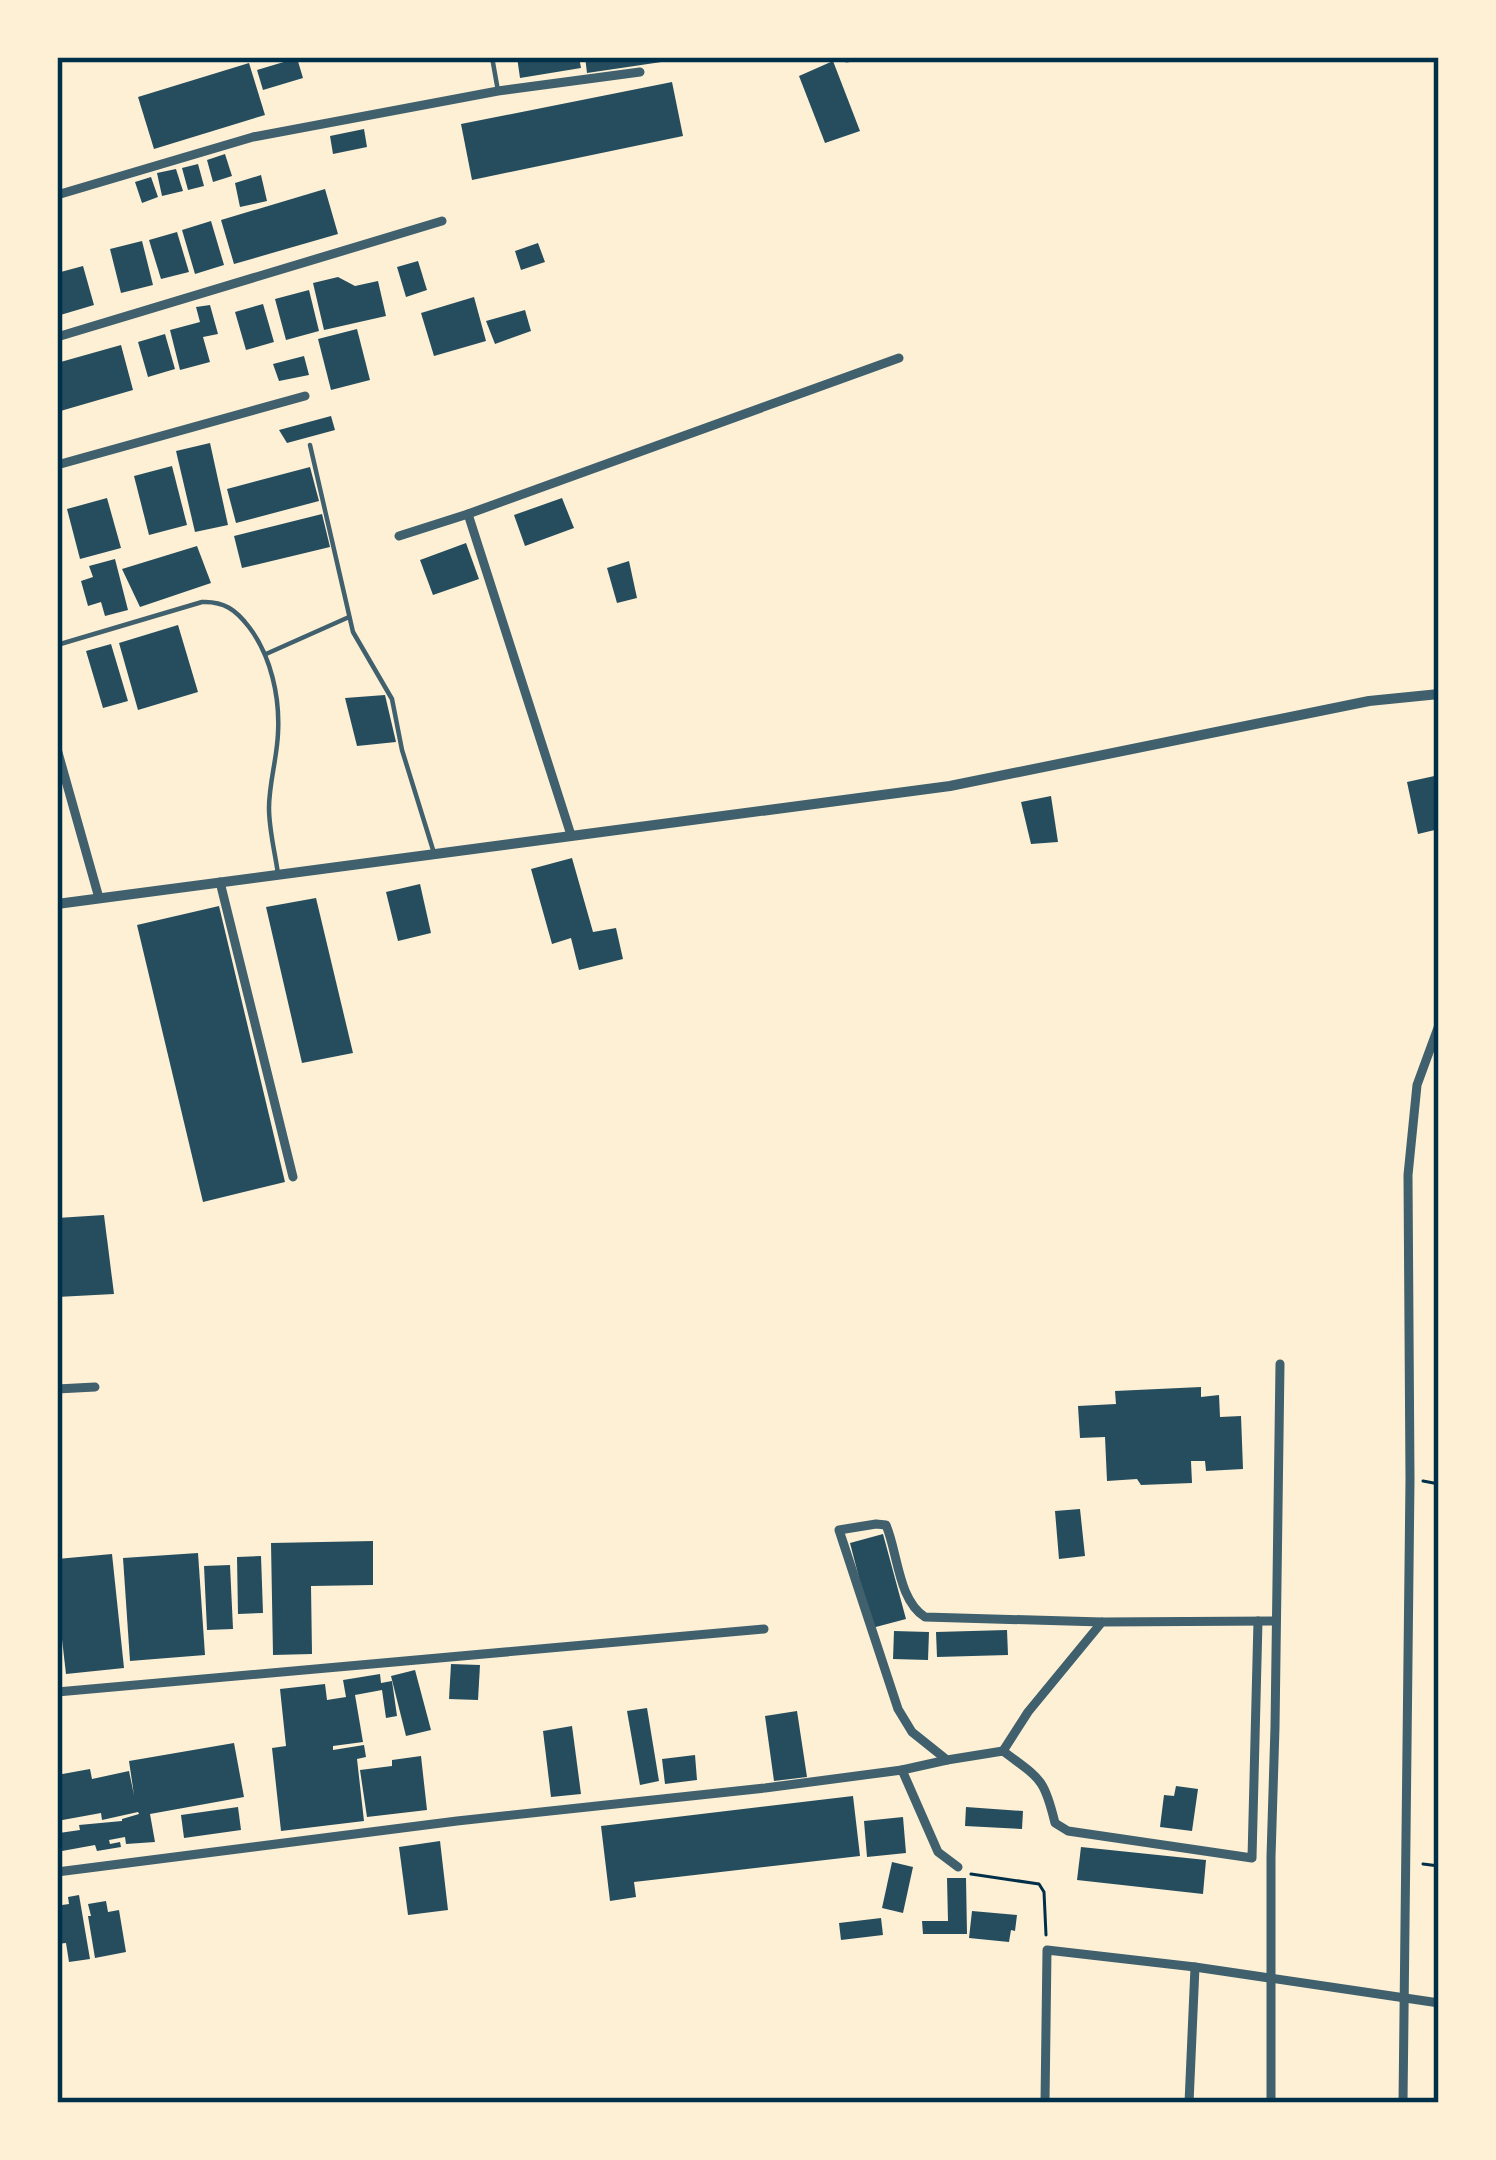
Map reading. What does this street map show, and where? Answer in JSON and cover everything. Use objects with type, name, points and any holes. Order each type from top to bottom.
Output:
[{"type":"street","points":[[57,195],[253,137],[498,91],[640,72]]},
{"type":"street","points":[[57,337],[442,221]]},
{"type":"street","points":[[399,536],[899,358]]},
{"type":"street","points":[[57,465],[304,396]]},
{"type":"street","points":[[468,514],[571,835]]},
{"type":"street","points":[[57,904],[950,786],[1369,701],[1439,694]]},
{"type":"street","points":[[58,754],[99,898]]},
{"type":"street","points":[[220,882],[293,1177]]},
{"type":"street","points":[[1403,2103],[1410,1480],[1408,1175],[1417,1085],[1439,1025]]},
{"type":"street","points":[[1271,2103],[1280,1364]]},
{"type":"street","points":[[57,1389],[95,1387]]},
{"type":"street","points":[[946,1760],[912,1732],[898,1709],[839,1530],[876,1523],[886,1526],[908,1598],[925,1617],[1276,1621]]},
{"type":"street","points":[[1004,1751],[1028,1712],[1102,1622]]},
{"type":"street","points":[[57,1871],[765,1788],[1004,1751],[1040,1780],[1060,1827],[1252,1858],[1258,1622]]},
{"type":"street","points":[[57,1692],[764,1629]]},
{"type":"street","points":[[902,1770],[938,1852],[958,1867]]},
{"type":"street","points":[[1045,2103],[1047,1950],[1439,2003]]},
{"type":"street","points":[[1189,2103],[1195,1967]]},
{"type":"lane","points":[[492,57],[498,91]]},
{"type":"lane","points":[[310,445],[358,644],[392,699],[402,750],[434,853]]},
{"type":"lane","points":[[57,645],[202,602],[226,604],[241,616],[263,645],[270,665],[278,730],[269,809],[279,874]]},
{"type":"lane","points":[[266,654],[350,617]]},
{"type":"path","points":[[958,1867],[974,1875],[1041,1885],[1047,1950]]},
{"type":"building","points":[[517,57],[579,57],[581,68],[520,78]]},
{"type":"building","points":[[585,57],[675,57],[675,60],[587,73]]},
{"type":"building","points":[[297,58],[303,78],[263,90],[257,70]]},
{"type":"building","points":[[833,61],[860,131],[825,143],[799,76]]},
{"type":"building","points":[[249,63],[265,115],[154,149],[138,97]]},
{"type":"building","points":[[672,82],[683,136],[472,180],[461,124]]},
{"type":"building","points":[[364,129],[367,147],[333,154],[330,136]]},
{"type":"building","points":[[225,154],[232,176],[213,182],[207,160]]},
{"type":"building","points":[[198,164],[204,186],[188,190],[182,168]]},
{"type":"building","points":[[176,169],[183,191],[162,196],[157,173]]},
{"type":"building","points":[[261,175],[267,201],[240,207],[235,183]]},
{"type":"building","points":[[151,177],[158,197],[142,203],[135,182]]},
{"type":"building","points":[[325,189],[338,234],[234,264],[221,220]]},
{"type":"building","points":[[211,221],[224,265],[195,274],[182,230]]},
{"type":"building","points":[[177,232],[189,272],[161,279],[149,240]]},
{"type":"building","points":[[142,241],[153,285],[121,293],[110,249]]},
{"type":"building","points":[[538,243],[545,262],[521,270],[515,251]]},
{"type":"building","points":[[418,261],[427,290],[406,297],[397,267]]},
{"type":"building","points":[[83,266],[94,305],[57,316],[57,273]]},
{"type":"building","points":[[338,277],[355,286],[378,281],[386,316],[324,330],[313,283]]},
{"type":"building","points":[[309,290],[319,331],[286,340],[275,299]]},
{"type":"building","points":[[474,297],[486,341],[434,356],[421,313]]},
{"type":"building","points":[[263,304],[274,342],[246,350],[235,312]]},
{"type":"building","points":[[210,305],[218,334],[203,337],[210,362],[180,370],[170,330],[200,322],[196,307]]},
{"type":"building","points":[[525,310],[531,331],[495,344],[486,321]]},
{"type":"building","points":[[357,329],[370,380],[331,390],[318,339]]},
{"type":"building","points":[[165,334],[175,369],[148,377],[138,342]]},
{"type":"building","points":[[121,345],[133,390],[57,412],[57,363]]},
{"type":"building","points":[[304,356],[309,375],[279,381],[273,364]]},
{"type":"building","points":[[331,416],[335,430],[287,443],[279,430]]},
{"type":"building","points":[[210,443],[228,525],[195,532],[176,451]]},
{"type":"building","points":[[172,466],[187,525],[149,535],[134,476]]},
{"type":"building","points":[[310,467],[319,501],[236,523],[227,489]]},
{"type":"building","points":[[107,498],[121,548],[80,559],[67,509]]},
{"type":"building","points":[[562,498],[574,528],[525,546],[514,515]]},
{"type":"building","points":[[322,514],[330,547],[242,568],[234,536]]},
{"type":"building","points":[[466,543],[479,579],[433,595],[420,560]]},
{"type":"building","points":[[197,546],[211,583],[140,607],[122,569]]},
{"type":"building","points":[[115,559],[128,610],[105,616],[101,602],[88,606],[81,581],[93,577],[89,566]]},
{"type":"building","points":[[629,561],[637,598],[617,603],[607,568]]},
{"type":"building","points":[[178,625],[198,692],[138,710],[119,643]]},
{"type":"building","points":[[111,644],[128,701],[103,708],[86,651]]},
{"type":"building","points":[[385,695],[396,742],[357,746],[345,698]]},
{"type":"building","points":[[1439,775],[1439,829],[1418,834],[1407,782]]},
{"type":"building","points":[[1051,796],[1058,842],[1031,844],[1021,802]]},
{"type":"building","points":[[572,858],[593,932],[616,928],[623,959],[579,970],[571,938],[552,944],[531,869]]},
{"type":"building","points":[[420,884],[431,933],[398,941],[386,892]]},
{"type":"building","points":[[316,898],[353,1053],[302,1063],[266,907]]},
{"type":"building","points":[[219,906],[285,1182],[203,1202],[137,925]]},
{"type":"building","points":[[104,1215],[114,1294],[57,1297],[57,1218]]},
{"type":"building","points":[[1201,1387],[1201,1397],[1219,1395],[1220,1417],[1241,1416],[1243,1469],[1206,1471],[1205,1461],[1191,1461],[1192,1483],[1107,1481],[1105,1437],[1080,1438],[1078,1406],[1116,1404],[1115,1391]]},
{"type":"building","points":[[1080,1509],[1085,1556],[1059,1559],[1055,1511]]},
{"type":"building","points":[[883,1534],[906,1619],[872,1628],[850,1543]]},
{"type":"building","points":[[373,1541],[373,1585],[311,1586],[312,1654],[273,1655],[271,1543]]},
{"type":"building","points":[[198,1553],[205,1655],[130,1661],[123,1558]]},
{"type":"building","points":[[112,1554],[124,1668],[66,1674],[57,1559]]},
{"type":"building","points":[[261,1556],[263,1613],[238,1614],[237,1557]]},
{"type":"building","points":[[230,1565],[233,1629],[207,1630],[204,1566]]},
{"type":"building","points":[[1007,1630],[1008,1655],[937,1657],[936,1632]]},
{"type":"building","points":[[894,1631],[929,1632],[928,1660],[893,1659]]},
{"type":"building","points":[[451,1664],[480,1665],[478,1700],[449,1699]]},
{"type":"building","points":[[415,1670],[431,1730],[406,1736],[391,1676]]},
{"type":"building","points":[[380,1674],[381,1683],[392,1681],[397,1716],[386,1718],[382,1690],[355,1695],[363,1742],[333,1746],[333,1750],[364,1745],[366,1757],[357,1759],[364,1821],[281,1831],[272,1748],[286,1746],[280,1689],[325,1684],[327,1700],[346,1697],[343,1680]]},
{"type":"building","points":[[647,1708],[659,1781],[640,1785],[627,1711]]},
{"type":"building","points":[[797,1711],[807,1777],[774,1781],[765,1716]]},
{"type":"building","points":[[572,1726],[581,1794],[551,1797],[543,1731]]},
{"type":"building","points":[[234,1743],[244,1797],[150,1814],[155,1842],[126,1844],[125,1837],[109,1840],[110,1844],[120,1842],[121,1847],[97,1851],[95,1845],[62,1851],[59,1833],[139,1814],[102,1820],[101,1813],[57,1821],[57,1775],[90,1769],[92,1779],[129,1771],[134,1795],[129,1761]]},
{"type":"building","points":[[695,1755],[697,1780],[665,1784],[662,1759]]},
{"type":"building","points":[[421,1756],[427,1810],[367,1817],[360,1770]]},
{"type":"building","points":[[1176,1786],[1198,1789],[1192,1831],[1160,1827],[1164,1795],[1174,1796]]},
{"type":"building","points":[[853,1796],[860,1856],[634,1882],[636,1897],[610,1901],[601,1826]]},
{"type":"building","points":[[238,1807],[241,1830],[184,1838],[181,1815]]},
{"type":"building","points":[[966,1807],[1023,1811],[1022,1829],[965,1826]]},
{"type":"building","points":[[903,1817],[906,1853],[867,1857],[864,1821]]},
{"type":"building","points":[[440,1841],[448,1910],[408,1915],[399,1847]]},
{"type":"building","points":[[1081,1847],[1206,1860],[1203,1894],[1077,1880]]},
{"type":"building","points":[[892,1862],[913,1867],[903,1913],[882,1908]]},
{"type":"building","points":[[947,1878],[966,1878],[967,1934],[923,1934],[922,1921],[948,1921]]},
{"type":"building","points":[[79,1895],[90,1959],[69,1962],[66,1943],[57,1944],[57,1902],[69,1904],[68,1897]]},
{"type":"building","points":[[106,1901],[108,1912],[119,1910],[126,1952],[95,1958],[88,1904]]},
{"type":"building","points":[[972,1911],[1017,1915],[1009,1942],[969,1938]]},
{"type":"building","points":[[881,1918],[883,1935],[841,1940],[839,1923]]}]
